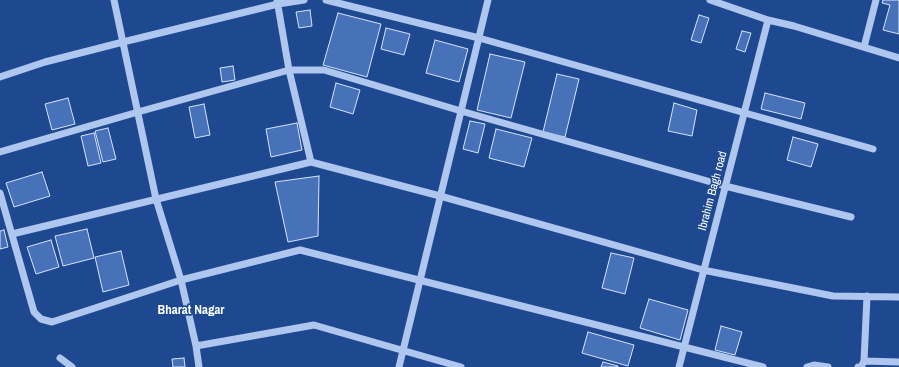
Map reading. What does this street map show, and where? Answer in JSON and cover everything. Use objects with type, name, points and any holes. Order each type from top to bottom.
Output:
[{"type":"street","points":[[114,0],[156,199],[181,280],[196,346],[199,367]]},
{"type":"street","points":[[0,77],[45,62],[278,2],[304,0]]},
{"type":"street","points":[[326,0],[479,38],[873,149]]},
{"type":"street","points":[[399,367],[488,0]]},
{"type":"street","points":[[710,0],[768,20],[794,26],[899,58]]},
{"type":"street","points":[[864,47],[876,0]]},
{"type":"street","points":[[278,2],[289,70],[311,162]]},
{"type":"street","name":"Ibrahim Bagh road","points":[[679,367],[768,20]]},
{"type":"street","points":[[0,152],[289,70],[324,70],[461,111],[725,186],[851,217]]},
{"type":"street","points":[[12,234],[311,162],[440,196],[703,270],[833,296],[899,297]]},
{"type":"street","points":[[0,193],[34,312],[41,319],[52,322],[181,280],[300,250],[763,367]]},
{"type":"street","points":[[858,367],[861,366],[864,361],[867,296]]},
{"type":"street","points":[[196,346],[314,325],[461,367]]},
{"type":"street","points":[[60,358],[72,367]]},
{"type":"street","points":[[864,361],[899,362]]},
{"type":"street","points":[[807,367],[828,367]]},
{"type":"building","points":[[883,0],[899,0],[899,34],[883,30],[890,5],[882,3]]},
{"type":"building","points":[[310,10],[312,26],[299,28],[296,12]]},
{"type":"building","points":[[338,13],[381,24],[367,77],[323,65]]},
{"type":"building","points":[[699,15],[709,18],[701,43],[691,40]]},
{"type":"building","points":[[386,28],[410,34],[404,55],[381,49]]},
{"type":"building","points":[[742,31],[751,33],[745,52],[736,49]]},
{"type":"building","points":[[435,40],[468,49],[459,82],[426,73]]},
{"type":"building","points":[[490,54],[525,62],[511,118],[477,110]]},
{"type":"building","points":[[233,66],[235,80],[222,82],[220,68]]},
{"type":"building","points":[[557,74],[579,79],[565,137],[543,132]]},
{"type":"building","points":[[336,83],[360,90],[353,114],[330,107]]},
{"type":"building","points":[[765,93],[805,103],[801,119],[761,109]]},
{"type":"building","points":[[68,98],[75,124],[52,130],[45,104]]},
{"type":"building","points":[[674,103],[697,110],[692,136],[668,131]]},
{"type":"building","points":[[204,104],[210,135],[195,138],[189,107]]},
{"type":"building","points":[[470,121],[485,124],[478,153],[463,149]]},
{"type":"building","points":[[297,123],[302,150],[271,157],[266,129]]},
{"type":"building","points":[[108,128],[116,159],[103,162],[95,131]]},
{"type":"building","points":[[496,129],[532,138],[524,167],[489,158]]},
{"type":"building","points":[[94,133],[101,163],[88,166],[81,136]]},
{"type":"building","points":[[793,137],[818,144],[811,167],[787,160]]},
{"type":"building","points":[[42,172],[50,196],[14,207],[6,183]]},
{"type":"building","points":[[319,176],[318,236],[288,242],[275,182]]},
{"type":"building","points":[[87,229],[94,258],[63,266],[55,236]]},
{"type":"building","points":[[4,230],[8,247],[0,249],[0,231]]},
{"type":"building","points":[[51,240],[59,267],[36,274],[27,247]]},
{"type":"building","points":[[121,251],[129,285],[103,292],[95,257]]},
{"type":"building","points":[[611,253],[634,258],[625,294],[602,288]]},
{"type":"building","points":[[649,299],[688,310],[680,340],[640,328]]},
{"type":"building","points":[[721,326],[742,332],[735,355],[715,350]]},
{"type":"building","points":[[588,332],[634,345],[628,366],[582,353]]},
{"type":"building","points":[[184,358],[185,367],[173,367],[172,359]]},
{"type":"building","points":[[603,362],[618,366],[618,367],[601,367]]},
{"type":"district","name":"Bharat Nagar","points":[[191,311]]}]
